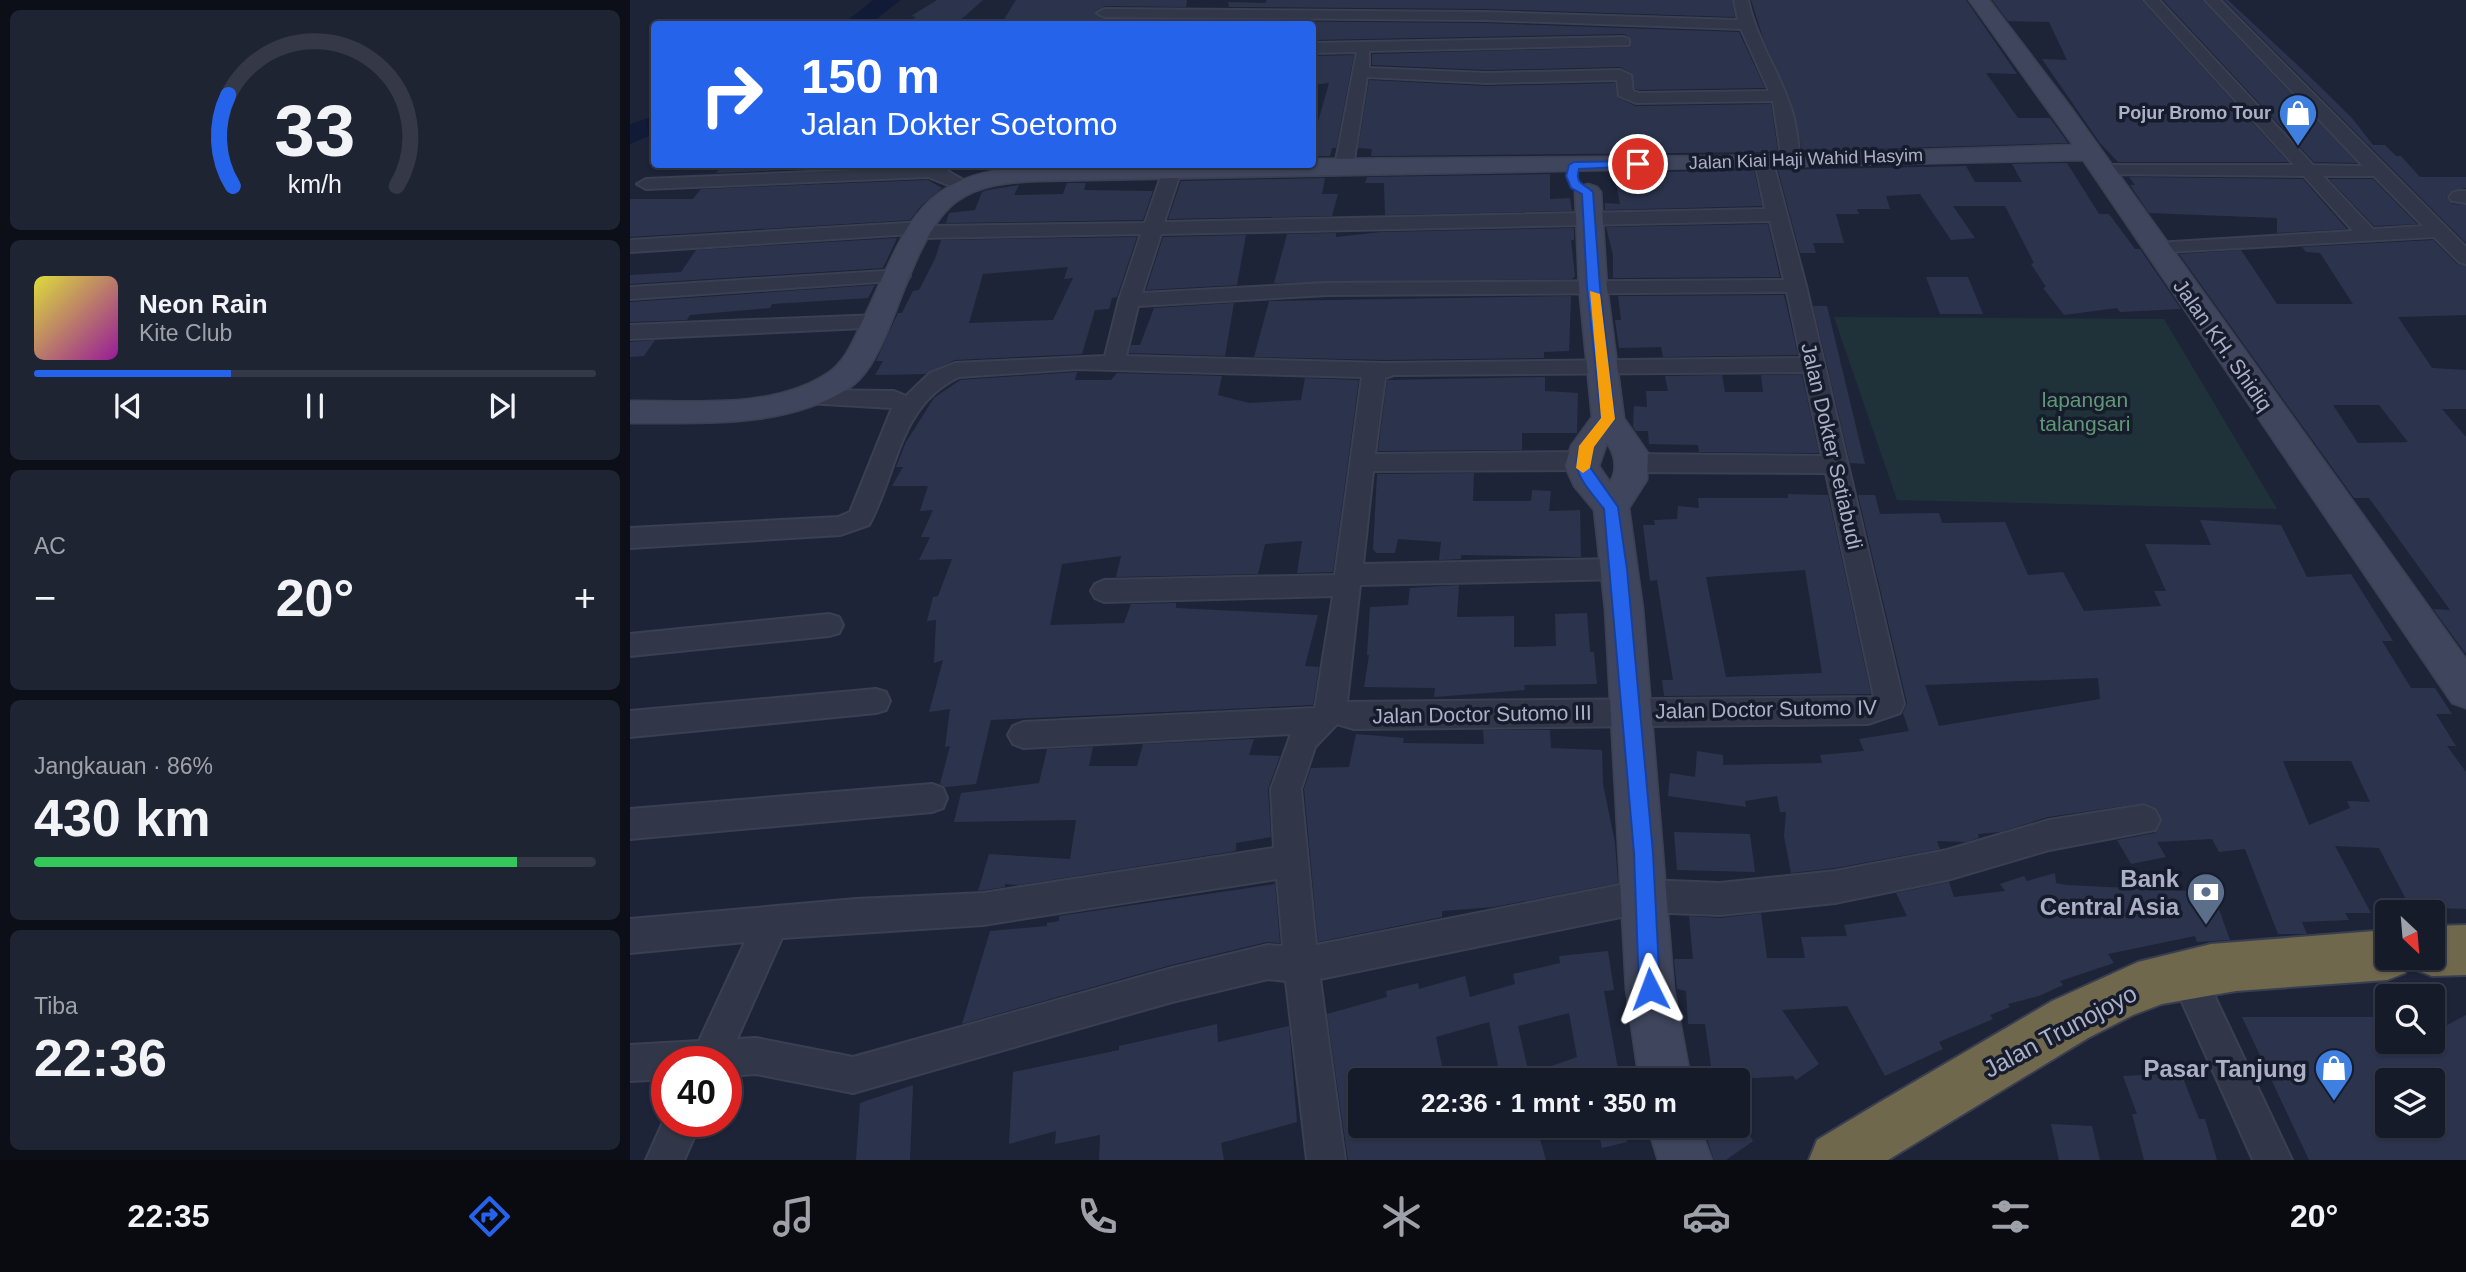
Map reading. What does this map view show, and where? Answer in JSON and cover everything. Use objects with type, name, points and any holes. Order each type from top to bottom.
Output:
[{"type":"highway","points":[[2445,951],[2466,950]]},
{"type":"highway","name":"Jalan Trunojoyo","points":[[1837,1160],[2056,1027],[2108,1000],[2186,973],[2375,956]]},
{"type":"street","points":[[1741,0],[1749,40],[1779,96],[1787,124],[1791,161]]},
{"type":"street","name":"Jalan KH. Shidiq","points":[[1979,0],[2000,33],[2034,73],[2466,691]]},
{"type":"street","points":[[2151,0],[2366,233]]},
{"type":"street","points":[[2212,0],[2377,171],[2466,258]]},
{"type":"street","points":[[1104,13],[1371,7],[1747,25]]},
{"type":"street","points":[[1344,166],[1371,7]]},
{"type":"street","points":[[1316,48],[1624,42]]},
{"type":"street","points":[[1360,72],[1487,78],[1620,75],[1625,78],[1625,93],[1640,98],[1779,96]]},
{"type":"street","points":[[2096,161],[2377,171]]},
{"type":"street","name":"Jalan Kiai Haji Wahid Hasyim","points":[[1316,167],[1344,166],[1587,185],[1764,162],[2096,161]]},
{"type":"street","name":"Jalan Dokter Setiabudi","points":[[1764,162],[1768,216],[1781,223],[1889,695]]},
{"type":"street","name":"Jalan Kiai Haji Wahid Hasyim","points":[[630,412],[762,405],[807,395],[837,382],[854,366],[921,230],[937,205],[965,187],[995,177],[1040,169],[1172,171],[1275,168]]},
{"type":"street","points":[[1114,363],[1129,300],[1172,171]]},
{"type":"street","points":[[646,184],[928,172],[940,174],[965,187]]},
{"type":"street","points":[[630,246],[921,230],[1152,230],[1587,185],[1768,216]]},
{"type":"street","points":[[1587,185],[1593,287],[1608,419],[1629,447],[1632,463],[1630,480],[1611,507]]},
{"type":"street","points":[[2156,249],[2366,233],[2440,231]]},
{"type":"street","points":[[630,293],[900,276]]},
{"type":"street","points":[[1129,300],[1335,289],[1796,286]]},
{"type":"street","points":[[630,332],[878,322]]},
{"type":"street","points":[[630,538],[850,524],[860,518],[864,510],[905,410],[938,378],[955,370],[1077,362],[1386,370],[1814,365]]},
{"type":"street","points":[[1326,1160],[1305,1003],[1290,861],[1286,789],[1303,740],[1327,715],[1348,580],[1372,379],[1386,370]]},
{"type":"street","points":[[807,395],[894,399],[902,402],[905,410]]},
{"type":"street","points":[[1608,419],[1587,446],[1583,461],[1586,477],[1611,507],[1632,712],[1650,989],[1663,1068]]},
{"type":"street","points":[[1362,463],[1583,461]]},
{"type":"street","points":[[1632,463],[1836,465]]},
{"type":"street","points":[[1104,591],[1619,569]]},
{"type":"street","points":[[630,645],[829,625]]},
{"type":"street","name":"Jalan Doctor Sutomo IV","points":[[1632,712],[1868,711],[1887,707],[1889,695]]},
{"type":"street","points":[[630,724],[876,701]]},
{"type":"street","name":"Jalan Doctor Sutomo III","points":[[1327,715],[1632,712]]},
{"type":"street","points":[[1023,735],[1327,715]]},
{"type":"street","points":[[630,824],[932,798]]},
{"type":"street","points":[[742,1057],[756,1056],[853,1075],[1184,982],[1268,962],[1303,965],[1645,896],[1689,901],[1773,894],[1871,880],[1950,864],[2051,834],[2144,820]]},
{"type":"street","points":[[630,936],[772,922],[983,909],[1290,861]]},
{"type":"street","points":[[715,1046],[772,922]]},
{"type":"street","points":[[2186,973],[2273,1160]]},
{"type":"street","points":[[630,1063],[651,1062]]},
{"type":"street","points":[[665,1160],[675,1137]]},
{"type":"street","points":[[1677,1138],[1685,1160]]},
{"type":"green space","name":"lapangan talangsari","points":[[1834,317],[2164,319],[2277,509],[1897,500]]},
{"type":"building","points":[[937,0],[983,0],[959,21],[911,21],[916,17],[911,16]]},
{"type":"building","points":[[1016,0],[1187,0],[1186,7],[1104,6],[1095,12],[1104,20],[1186,21],[1003,21]]},
{"type":"building","points":[[1267,0],[1732,0],[1735,17],[1485,9],[1229,7],[1228,2],[1265,3]]},
{"type":"building","points":[[1751,0],[1966,0],[2017,74],[1986,73],[2018,118],[2050,118],[2068,143],[1802,151],[1791,101],[1763,38]]},
{"type":"building","points":[[1992,0],[2141,0],[2288,162],[2118,162],[2100,143],[2042,59],[2067,60],[2049,22],[2008,21]]},
{"type":"building","points":[[2163,0],[2202,0],[2357,163],[2314,162]]},
{"type":"building","points":[[2224,0],[2228,0],[2306,73],[2352,118],[2373,145],[2385,145],[2396,156],[2401,156],[2420,177],[2466,177],[2466,188],[2451,191],[2446,197],[2452,204],[2466,205],[2466,243]]},
{"type":"building","points":[[1316,22],[1485,23],[1739,32],[1765,88],[1639,90],[1635,89],[1632,73],[1620,67],[1487,70],[1372,65],[1372,54],[1631,47],[1631,38],[1624,34],[1316,40]]},
{"type":"building","points":[[1354,55],[1336,148],[1332,148],[1330,156],[1316,156],[1316,129],[1329,83],[1316,85],[1316,56]]},
{"type":"building","points":[[1369,80],[1487,86],[1615,83],[1618,98],[1636,106],[1771,104],[1778,152],[1371,156],[1372,149],[1358,148]]},
{"type":"building","points":[[2067,163],[2099,214],[2109,214],[2135,249],[2140,249],[2181,309],[2120,312],[2117,308],[2064,315],[2043,288],[2046,287],[2031,264],[2034,263],[2005,206],[1953,206],[1975,238],[1951,240],[1920,194],[1886,196],[1890,209],[1857,209],[1859,214],[1836,214],[1844,243],[1813,243],[1816,253],[1800,253],[1778,170],[1966,166],[1975,182],[2022,182],[2012,164]]},
{"type":"building","points":[[720,168],[832,168],[716,173]]},
{"type":"building","points":[[1754,170],[1762,206],[1605,210],[1605,203],[1620,204],[1614,173]]},
{"type":"building","points":[[1550,174],[1550,199],[1570,198],[1572,211],[1385,215],[1384,183],[1365,183],[1367,177]]},
{"type":"building","points":[[2129,177],[2303,179],[2347,229],[2277,233],[2277,218],[2149,213],[2130,185],[2135,185]]},
{"type":"building","points":[[1325,178],[1322,194],[1338,194],[1332,216],[1168,219],[1181,181]]},
{"type":"building","points":[[2329,179],[2373,179],[2417,224],[2374,226]]},
{"type":"building","points":[[928,180],[942,188],[921,206],[910,220],[630,237],[630,199],[693,199],[701,189]]},
{"type":"building","points":[[1067,183],[1086,183],[1084,190],[1153,191],[1143,220],[946,223],[949,213],[975,210],[982,192],[987,190],[1019,185],[1014,195],[1063,194]]},
{"type":"building","points":[[1768,224],[1780,277],[1613,278],[1613,255],[1606,227]]},
{"type":"building","points":[[1574,228],[1574,240],[1571,240],[1575,276],[1572,279],[1274,283],[1287,234],[1336,233],[1336,237],[1381,232]]},
{"type":"building","points":[[1246,235],[1237,285],[1146,290],[1163,237]]},
{"type":"building","points":[[1137,237],[1117,297],[1112,298],[1109,309],[1095,310],[1082,354],[955,360],[925,374],[875,375],[883,361],[876,361],[898,313],[902,313],[913,291],[919,290],[935,259],[941,240]],"holes":[[[1068,267],[1064,279],[1073,278],[1053,320],[969,323],[983,274]]]},
{"type":"building","points":[[897,238],[883,268],[630,284],[630,275],[681,272],[696,250]]},
{"type":"building","points":[[2433,240],[2457,264],[2466,266],[2466,315],[2398,317],[2432,368],[2466,370],[2466,409],[2442,409],[2466,437],[2466,654],[2433,609],[2450,610],[2369,498],[2354,498],[2179,254],[2241,250],[2277,304],[2353,304],[2320,253],[2306,252],[2302,247]],"holes":[[[2333,405],[2379,405],[2408,442],[2358,443]]]},
{"type":"building","points":[[1926,277],[1968,277],[1983,314],[1940,314]]},
{"type":"building","points":[[875,285],[868,298],[772,304],[770,308],[690,315],[687,320],[630,322],[630,302]]},
{"type":"building","points":[[1784,295],[1798,355],[1663,357],[1661,347],[1619,348],[1615,320],[1621,320],[1618,296]]},
{"type":"building","points":[[1571,296],[1569,351],[1544,352],[1544,358],[1385,360],[1254,357],[1269,301]]},
{"type":"building","points":[[1234,303],[1225,356],[1129,353],[1131,345],[1140,345],[1154,308]]},
{"type":"building","points":[[1813,306],[1827,306],[1865,464],[1850,463]]},
{"type":"building","points":[[655,340],[644,356],[630,357],[630,342]]},
{"type":"building","points":[[1077,372],[1075,380],[1111,380],[1117,373],[1222,376],[1218,395],[1249,403],[1301,400],[1305,378],[1359,380],[1333,572],[1297,573],[1302,541],[1265,544],[1258,574],[1116,577],[1121,556],[1062,564],[1050,625],[1124,623],[1131,604],[1176,603],[1176,608],[1318,615],[1305,666],[1319,667],[1313,705],[991,720],[976,784],[946,787],[940,784],[950,746],[945,747],[950,709],[929,712],[943,660],[934,663],[936,620],[927,621],[933,597],[938,596],[952,559],[919,560],[930,537],[921,537],[933,510],[920,511],[928,486],[892,486],[903,467],[896,467],[906,442],[934,398],[960,380]]},
{"type":"building","points":[[1722,375],[1725,392],[1763,392],[1761,375],[1802,375],[1819,453],[1699,452],[1698,445],[1649,444],[1648,431],[1636,431],[1633,427],[1634,406],[1647,407],[1646,391],[1668,391],[1665,376]]},
{"type":"building","points":[[1545,377],[1545,391],[1578,393],[1577,433],[1522,433],[1522,450],[1378,451],[1387,380]]},
{"type":"building","points":[[1474,473],[1473,501],[1531,501],[1532,490],[1551,491],[1549,511],[1580,510],[1581,557],[1461,555],[1461,559],[1439,560],[1441,542],[1398,539],[1395,553],[1376,553],[1373,549],[1377,474]]},
{"type":"building","points":[[1788,494],[1828,495],[1871,694],[1664,696],[1662,680],[1673,680],[1657,580],[1650,581],[1643,525],[1655,525],[1654,520],[1677,519],[1678,506],[1699,508],[1698,498],[1788,498]],"holes":[[[1805,570],[1822,673],[1726,677],[1706,577]]]},
{"type":"building","points":[[1858,495],[1875,495],[1880,514],[1939,513],[1942,523],[2005,522],[2028,575],[2063,572],[2084,611],[2161,606],[2154,591],[2166,591],[2145,544],[2211,545],[2200,520],[2281,525],[2307,577],[2351,574],[2393,641],[2382,641],[2411,688],[2435,688],[2452,714],[2436,714],[2456,746],[2447,746],[2466,772],[2466,909],[2445,908],[2445,900],[2406,900],[2379,848],[2335,846],[2371,913],[2345,913],[2349,920],[2302,922],[2307,934],[2278,934],[2245,849],[2219,852],[2212,839],[2157,842],[2166,857],[2131,864],[2117,840],[2155,833],[2162,821],[2157,809],[2145,803],[2048,817],[2000,832],[1978,834],[1979,838],[1966,842],[1937,841],[1940,849],[1791,873],[1784,836],[1786,812],[1780,812],[1777,796],[1745,801],[1746,807],[1668,796],[1670,773],[1695,777],[1697,751],[1723,755],[1723,765],[1822,763],[1820,755],[1864,751],[1859,739],[1909,731],[1903,713],[1907,703]],"holes":[[[2098,678],[2100,699],[1939,726],[1925,685]],[[2283,761],[2351,761],[2370,802],[2347,801],[2350,808],[2309,825]]]},
{"type":"building","points":[[1459,585],[1457,617],[1514,616],[1514,647],[1556,646],[1555,614],[1587,613],[1590,652],[1594,652],[1597,684],[1524,685],[1525,690],[1434,697],[1435,688],[1364,687],[1369,655],[1370,607],[1408,605],[1410,588]]},
{"type":"building","points":[[1483,730],[1550,730],[1551,748],[1602,750],[1603,784],[1615,843],[1618,883],[1494,907],[1442,911],[1442,917],[1318,942],[1304,789],[1311,768],[1349,767],[1356,734],[1404,738],[1403,743],[1484,744]]},
{"type":"building","points":[[1254,739],[1249,755],[1280,756],[1268,789],[1271,837],[1236,843],[1236,851],[1019,885],[1005,884],[1005,887],[978,891],[989,854],[1070,859],[1076,820],[954,822],[961,793],[1039,783],[1047,749],[1093,747],[1089,766],[1137,766],[1143,744]]},
{"type":"building","points":[[1674,832],[1750,834],[1755,872],[1677,870]]},
{"type":"building","points":[[2055,873],[2056,883],[2066,885],[2213,892],[2230,940],[2197,942],[2195,936],[2108,954],[2114,963],[2060,981],[2063,985],[2039,996],[2008,1004],[2010,1007],[1990,1015],[1993,1019],[1939,1042],[1943,1049],[1885,1076],[1847,1006],[1782,1010],[1819,1064],[1796,1080],[1793,1076],[1750,1078],[1750,1068],[1711,1068],[1705,1024],[1688,1024],[1686,991],[1677,989],[1674,959],[1693,959],[1689,916],[1720,918],[1761,913],[1767,958],[1805,958],[1801,937],[1847,936],[1844,925],[1907,916],[1896,893],[1949,882],[1954,897],[2005,891],[2000,884],[2024,876],[2027,881]]},
{"type":"building","points":[[1275,884],[1280,943],[1267,942],[1171,965],[962,1024],[990,931],[1047,926],[1047,923],[1059,921],[1059,916]]},
{"type":"building","points":[[1608,951],[1614,990],[1604,991],[1618,1068],[1546,1068],[1577,1057],[1569,1013],[1518,1026],[1528,1068],[1499,1068],[1489,1022],[1436,1037],[1442,1068],[1348,1068],[1348,1138],[1540,1138],[1546,1160],[1348,1160],[1327,1014],[1387,997],[1386,991],[1418,983],[1419,989],[1465,976],[1470,997],[1515,984],[1513,974],[1560,963],[1559,956]]},
{"type":"building","name":"Pasar Tanjung","points":[[2466,1015],[2466,1160],[2309,1160],[2242,1017],[2375,1017],[2375,1054],[2445,1054],[2445,1026]]},
{"type":"building","points":[[1217,1024],[1218,1042],[1289,1026],[1297,1122],[1221,1143],[1224,1160],[1099,1160],[1100,1135],[1055,1144],[1056,1131],[1009,1144],[1013,1072],[1119,1050],[1119,1046]]},
{"type":"building","points":[[2181,1073],[2199,1119],[2205,1119],[2217,1160],[2144,1160],[2132,1114],[2137,1114],[2123,1076]]},
{"type":"building","points":[[913,1085],[910,1160],[856,1160],[860,1103]]},
{"type":"building","points":[[2051,1124],[2092,1126],[2100,1160],[2059,1160]]},
{"type":"building","points":[[1750,1136],[1753,1141],[1726,1160],[1714,1160],[1707,1138],[1750,1138]]},
{"type":"building","points":[[1600,1138],[1626,1138],[1627,1142],[1602,1148]]},
{"type":"waterway","points":[[859,21],[889,0]]},
{"type":"waterway","points":[[630,135],[651,125]]},
{"type":"slow traffic","points":[[1583,468],[1587,446],[1608,419],[1594,294]]},
{"type":"place","name":"Pojur Bromo Tour","points":[[2298,147]]},
{"type":"place","name":"Bank Central Asia","points":[[2206,926]]},
{"type":"place","name":"Pasar Tanjung","points":[[2334,1102]]},
{"type":"route","points":[[1638,164],[1574,165],[1571,176],[1575,186],[1588,192],[1593,287],[1608,419],[1587,446],[1582,467],[1586,477],[1611,507],[1624,609],[1643,853],[1650,989]]}]
